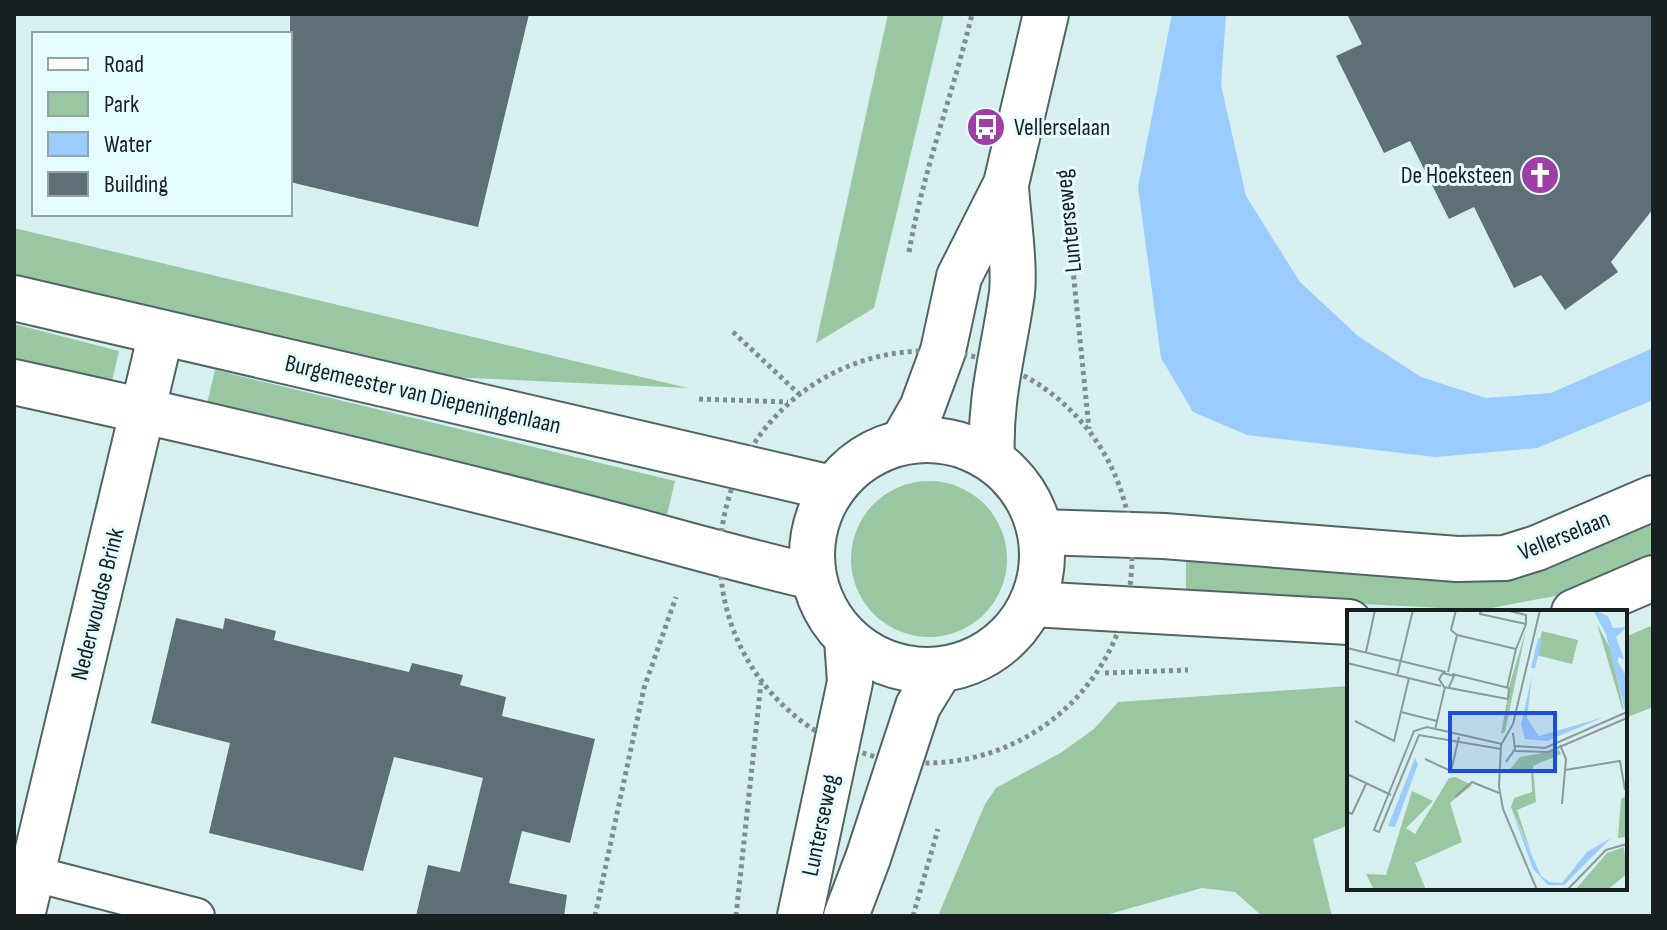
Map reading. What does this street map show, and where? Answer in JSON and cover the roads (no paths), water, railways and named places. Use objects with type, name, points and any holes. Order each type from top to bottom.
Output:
[{"type":"street","points":[[903,441],[922,408],[943,351],[959,277],[1006,184],[1046,14]]},
{"type":"street","points":[[992,459],[991,428],[998,363],[1012,290],[1006,184]]},
{"type":"street","name":"Burgemeester van Diepeningenlaan","points":[[14,298],[831,488]]},
{"type":"street","name":"Nederwoudse Brink","points":[[22,916],[161,333]]},
{"type":"street","points":[[14,382],[144,410],[546,507],[718,556],[813,577]]},
{"type":"street","points":[[934,439],[964,445],[992,459],[1014,479],[1031,503],[1040,532],[1042,568],[1032,604],[1009,636],[978,659],[940,670],[907,669],[875,659],[847,639],[825,612],[813,577],[811,547],[817,516],[831,488],[851,467],[875,451],[903,441],[934,439]]},
{"type":"street","name":"Vellerselaan","points":[[1040,532],[1132,534],[1457,559],[1505,558],[1537,548],[1653,498]]},
{"type":"street","points":[[1579,610],[1653,578]]},
{"type":"street","points":[[1032,604],[1347,622]]},
{"type":"street","name":"Lunterseweg","points":[[800,916],[850,682],[847,639]]},
{"type":"street","name":"Lunterseweg","points":[[846,916],[918,706],[940,670]]},
{"type":"lane","points":[[31,873],[197,916]]},
{"type":"water","points":[[1172,14],[1226,14],[1221,85],[1246,196],[1300,282],[1358,336],[1421,377],[1486,398],[1551,393],[1653,348],[1653,400],[1537,448],[1436,457],[1247,435],[1193,412],[1161,358],[1138,187]]},
{"type":"place","name":"Vellerselaan","points":[[986,127]]},
{"type":"place","name":"De Hoeksteen","points":[[1540,175]]}]
